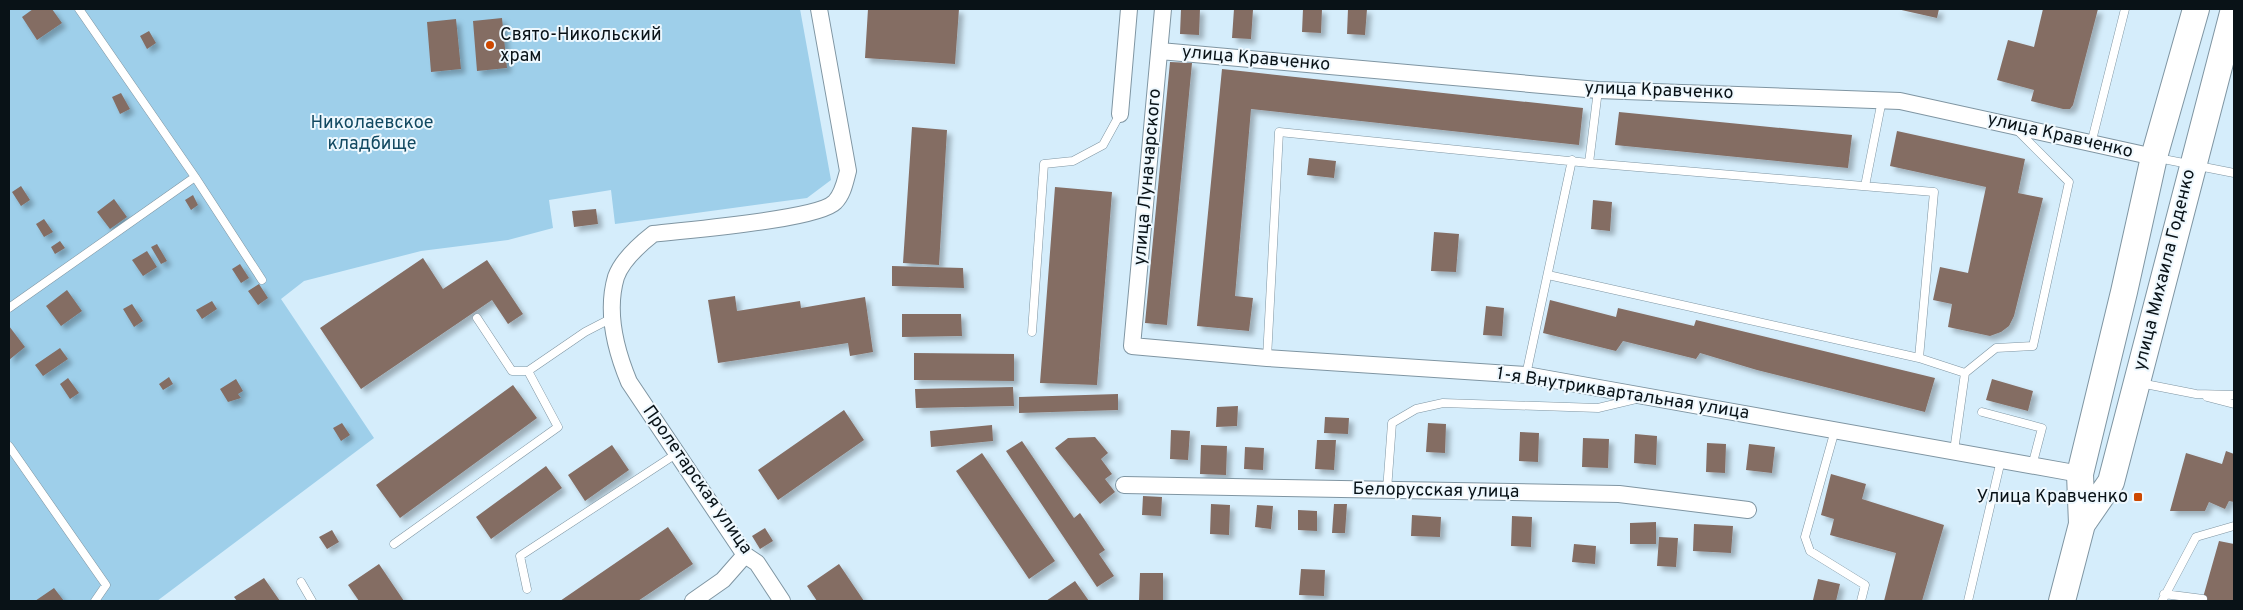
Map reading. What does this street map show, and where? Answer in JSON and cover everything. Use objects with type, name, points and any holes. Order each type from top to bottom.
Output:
[{"type":"main road","name":"улица Михаила Годенко","points":[[2062,601],[2082,524],[2080,474],[2154,157],[2196,9]]},
{"type":"main road","name":"улица Михаила Годенко","points":[[2082,524],[2111,482],[2192,164],[2234,9]]},
{"type":"street","name":"Пролетарская улица","points":[[782,601],[757,563],[746,555],[629,382],[622,365],[612,302],[617,276],[635,248],[653,234],[806,214],[834,204],[844,188],[848,171],[819,9]]},
{"type":"street","name":"улица Луначарского","points":[[1120,114],[1129,9]]},
{"type":"street","name":"улица Луначарского","points":[[1132,346],[1163,9]]},
{"type":"street","name":"улица Кравченко","points":[[1160,51],[1598,90],[1882,100],[1937,108],[2154,157]]},
{"type":"street","name":"1-я Внутриквартальная улица","points":[[1132,346],[1266,358],[1526,374],[2080,474]]},
{"type":"street","name":"Белорусская улица","points":[[1124,485],[1619,494],[1748,510]]},
{"type":"street","points":[[693,601],[723,580],[746,555]]},
{"type":"lane","points":[[79,9],[195,177],[262,280]]},
{"type":"lane","points":[[2091,144],[2125,9]]},
{"type":"lane","points":[[1590,163],[1598,90]]},
{"type":"lane","points":[[1865,186],[1882,100]]},
{"type":"lane","points":[[1032,332],[1044,164],[1073,161],[1103,145],[1120,114]]},
{"type":"lane","points":[[1954,451],[1966,373],[1996,348],[2033,346],[2069,182],[2012,125]]},
{"type":"lane","points":[[1266,358],[1279,132],[1590,163],[1934,192],[1919,358]]},
{"type":"lane","points":[[2154,157],[2234,173]]},
{"type":"lane","points":[[1526,374],[1572,160]]},
{"type":"lane","points":[[9,308],[195,177]]},
{"type":"lane","points":[[1548,275],[1919,358],[1966,373]]},
{"type":"lane","points":[[477,318],[512,371],[528,371],[585,332],[614,317]]},
{"type":"lane","points":[[394,544],[558,427],[528,371]]},
{"type":"lane","points":[[2137,382],[2234,404]]},
{"type":"lane","points":[[2196,394],[2234,395]]},
{"type":"lane","points":[[1387,491],[1392,423],[1416,409],[1443,404],[1598,408],[1645,397]]},
{"type":"lane","points":[[1982,412],[2042,428],[2032,466]]},
{"type":"lane","points":[[1835,430],[1805,537],[1810,551],[1865,584],[1861,601]]},
{"type":"lane","points":[[9,446],[106,585],[95,601]]},
{"type":"lane","points":[[528,589],[520,556],[676,454]]},
{"type":"lane","points":[[1968,601],[2001,460]]},
{"type":"lane","points":[[2203,599],[2163,598],[2196,537],[2234,526]]},
{"type":"lane","points":[[301,582],[312,601]]},
{"type":"green space","name":"Николаевское кладбище","points":[[9,9],[800,9],[831,180],[807,198],[615,224],[611,190],[549,200],[553,228],[508,240],[421,251],[304,281],[281,299],[374,438],[157,601],[9,601]]},
{"type":"building","points":[[33,9],[52,9],[62,23],[37,40],[22,17]]},
{"type":"building","points":[[868,9],[959,9],[955,64],[865,58]]},
{"type":"building","points":[[1181,9],[1200,9],[1199,35],[1180,34]]},
{"type":"building","points":[[1234,9],[1253,10],[1251,39],[1232,38]]},
{"type":"building","points":[[1303,9],[1322,9],[1321,33],[1302,32]]},
{"type":"building","points":[[1348,9],[1367,9],[1365,35],[1347,34]]},
{"type":"building","points":[[1897,9],[1939,9],[1937,18]]},
{"type":"building","points":[[2043,9],[2098,9],[2073,105],[2070,109],[2031,101],[2034,90],[1997,80],[2008,40],[2034,47]]},
{"type":"building","name":"Свято-Никольский храм","points":[[502,18],[507,68],[477,71],[473,21]]},
{"type":"building","points":[[456,19],[461,69],[431,72],[427,22]]},
{"type":"building","points":[[149,31],[156,43],[147,49],[140,36]]},
{"type":"building","points":[[1170,62],[1192,63],[1167,325],[1145,323]]},
{"type":"building","points":[[1222,69],[1583,108],[1579,145],[1251,109],[1235,296],[1253,298],[1249,331],[1197,326]]},
{"type":"building","points":[[121,93],[130,109],[120,114],[112,97]]},
{"type":"building","points":[[1619,112],[1852,135],[1848,168],[1615,145]]},
{"type":"building","points":[[912,127],[947,130],[939,265],[903,263]]},
{"type":"building","points":[[1897,131],[2025,159],[2018,193],[2043,198],[2014,316],[2009,326],[2001,332],[1990,336],[1948,327],[1952,304],[1933,300],[1940,267],[1968,273],[1986,187],[1890,166]]},
{"type":"building","points":[[1309,158],[1336,161],[1334,178],[1307,175]]},
{"type":"building","points":[[21,186],[30,200],[21,206],[12,192]]},
{"type":"building","points":[[1055,187],[1112,192],[1097,385],[1040,383]]},
{"type":"building","points":[[193,195],[198,205],[191,210],[185,200]]},
{"type":"building","points":[[114,199],[127,217],[110,229],[97,212]]},
{"type":"building","points":[[1593,200],[1612,202],[1610,231],[1591,229]]},
{"type":"building","points":[[596,209],[598,224],[574,227],[572,211]]},
{"type":"building","points":[[44,219],[53,232],[44,237],[36,224]]},
{"type":"building","points":[[1434,232],[1459,234],[1456,272],[1431,271]]},
{"type":"building","points":[[60,241],[65,248],[55,254],[51,247]]},
{"type":"building","points":[[157,244],[167,261],[161,264],[151,247]]},
{"type":"building","points":[[147,251],[157,267],[143,276],[132,260]]},
{"type":"building","points":[[423,258],[443,289],[487,260],[523,314],[508,324],[492,300],[361,389],[320,328]]},
{"type":"building","points":[[240,264],[249,278],[241,283],[232,269]]},
{"type":"building","points":[[892,266],[963,268],[964,288],[892,286]]},
{"type":"building","points":[[259,284],[268,298],[258,305],[248,291]]},
{"type":"building","points":[[67,290],[82,311],[61,326],[46,306]]},
{"type":"building","points":[[735,296],[737,311],[800,301],[801,308],[865,297],[873,352],[850,356],[848,343],[718,363],[708,300]]},
{"type":"building","points":[[1550,300],[1616,317],[1618,308],[1694,326],[1696,320],[1935,378],[1925,412],[1757,370],[1700,353],[1696,359],[1623,341],[1616,351],[1543,333]]},
{"type":"building","points":[[212,301],[217,309],[202,319],[196,310]]},
{"type":"building","points":[[132,304],[143,321],[134,327],[123,309]]},
{"type":"building","points":[[1486,306],[1504,308],[1502,336],[1483,335]]},
{"type":"building","points":[[902,314],[961,314],[962,336],[902,337]]},
{"type":"building","points":[[9,326],[25,347],[9,360]]},
{"type":"building","points":[[60,348],[68,359],[43,376],[35,365]]},
{"type":"building","points":[[914,353],[1014,354],[1014,381],[914,380]]},
{"type":"building","points":[[169,377],[173,384],[163,390],[159,384]]},
{"type":"building","points":[[68,378],[79,393],[70,399],[60,384]]},
{"type":"building","points":[[236,379],[243,391],[238,394],[241,398],[228,402],[220,389]]},
{"type":"building","points":[[1992,379],[2033,391],[2028,411],[1986,400]]},
{"type":"building","points":[[513,385],[537,418],[400,518],[376,485]]},
{"type":"building","points":[[1013,387],[1014,406],[916,408],[915,389]]},
{"type":"building","points":[[1118,394],[1118,410],[1019,413],[1019,397]]},
{"type":"building","points":[[1238,406],[1237,426],[1216,427],[1217,407]]},
{"type":"building","points":[[844,410],[864,440],[778,500],[758,470]]},
{"type":"building","points":[[1325,417],[1349,418],[1348,434],[1324,433]]},
{"type":"building","points":[[342,423],[350,435],[341,441],[333,428]]},
{"type":"building","points":[[1428,423],[1446,424],[1445,453],[1426,452]]},
{"type":"building","points":[[992,425],[993,441],[931,447],[930,431]]},
{"type":"building","points":[[1171,430],[1190,431],[1188,460],[1170,459]]},
{"type":"building","points":[[1520,432],[1539,433],[1538,462],[1519,461]]},
{"type":"building","points":[[1635,434],[1657,436],[1656,465],[1634,463]]},
{"type":"building","points":[[1095,437],[1108,453],[1101,459],[1112,474],[1105,479],[1115,492],[1100,504],[1055,448],[1068,438]]},
{"type":"building","points":[[1583,438],[1609,439],[1608,468],[1582,467]]},
{"type":"building","points":[[1317,440],[1336,440],[1334,470],[1315,469]]},
{"type":"building","points":[[1022,441],[1074,518],[1080,513],[1105,550],[1099,554],[1114,576],[1097,587],[1006,451]]},
{"type":"building","points":[[1707,443],[1726,444],[1725,473],[1706,472]]},
{"type":"building","points":[[1749,444],[1775,447],[1772,473],[1746,470]]},
{"type":"building","points":[[612,445],[629,470],[585,501],[568,475]]},
{"type":"building","points":[[1201,445],[1227,446],[1226,475],[1200,474]]},
{"type":"building","points":[[1245,447],[1264,448],[1263,470],[1244,469]]},
{"type":"building","points":[[2226,451],[2234,454],[2234,502],[2229,501],[2225,509],[2209,502],[2205,511],[2170,511],[2186,453],[2222,464]]},
{"type":"building","points":[[982,453],[1055,561],[1029,579],[956,471]]},
{"type":"building","points":[[546,466],[562,488],[491,539],[476,517]]},
{"type":"building","points":[[1831,474],[1866,484],[1862,499],[1944,525],[1922,601],[1884,601],[1896,553],[1830,535],[1834,519],[1821,515]]},
{"type":"building","points":[[1143,496],[1162,497],[1161,516],[1142,515]]},
{"type":"building","points":[[1211,504],[1230,505],[1229,535],[1210,534]]},
{"type":"building","points":[[1334,504],[1347,504],[1345,533],[1332,533]]},
{"type":"building","points":[[1257,505],[1273,506],[1271,529],[1255,527]]},
{"type":"building","points":[[1298,510],[1317,511],[1317,531],[1298,530]]},
{"type":"building","points":[[1412,515],[1441,517],[1440,537],[1411,536]]},
{"type":"building","points":[[1512,516],[1532,517],[1531,547],[1511,546]]},
{"type":"building","points":[[1656,522],[1656,544],[1630,544],[1630,523]]},
{"type":"building","points":[[1694,524],[1733,526],[1731,553],[1693,551]]},
{"type":"building","points":[[668,527],[693,564],[638,601],[560,601]]},
{"type":"building","points":[[765,528],[773,541],[760,549],[752,536]]},
{"type":"building","points":[[332,530],[339,542],[327,549],[319,537]]},
{"type":"building","points":[[1659,537],[1678,538],[1676,567],[1657,566]]},
{"type":"building","points":[[2219,541],[2234,544],[2234,601],[2202,601]]},
{"type":"building","points":[[1574,544],[1596,546],[1595,564],[1572,562]]},
{"type":"building","points":[[379,564],[404,601],[359,601],[348,585]]},
{"type":"building","points":[[839,564],[864,601],[817,601],[807,586]]},
{"type":"building","points":[[1301,569],[1325,570],[1324,596],[1299,595]]},
{"type":"building","points":[[1140,573],[1163,573],[1163,601],[1139,601]]},
{"type":"building","points":[[264,578],[280,601],[237,601],[234,597]]},
{"type":"building","points":[[1818,579],[1840,584],[1836,601],[1813,600]]},
{"type":"building","points":[[1075,581],[1089,601],[1046,601]]},
{"type":"building","points":[[54,588],[64,601],[35,601]]},
{"type":"place","name":"Свято-Никольский храм","points":[[490,45]]},
{"type":"place","name":"Улица Кравченко","points":[[2138,497]]}]
